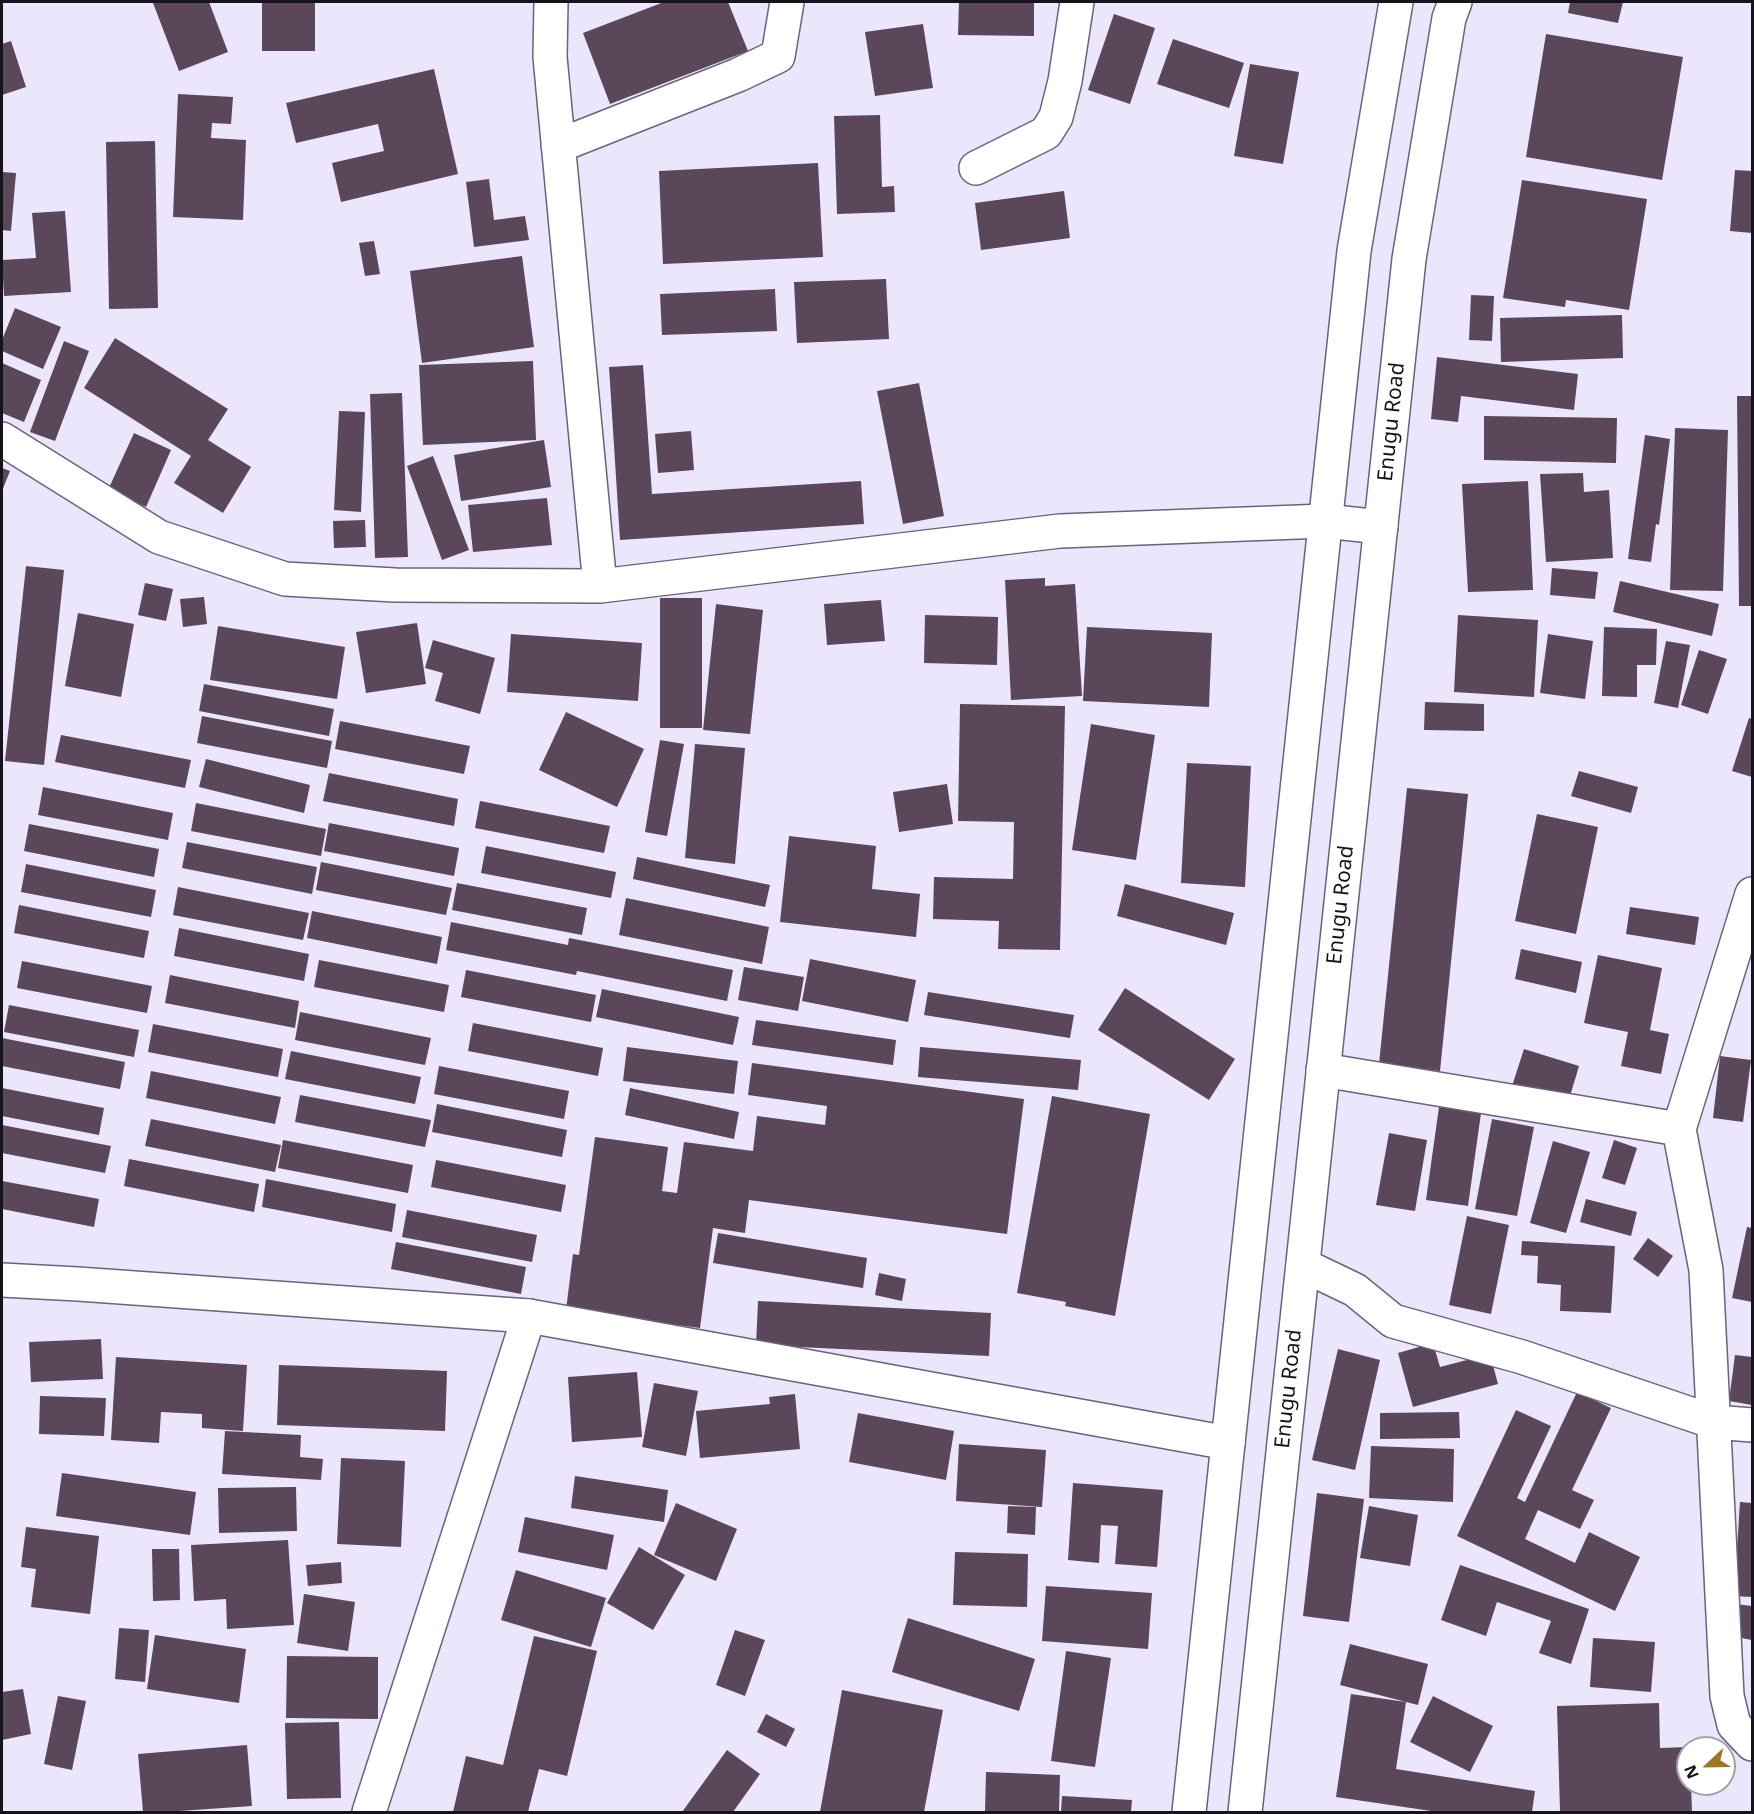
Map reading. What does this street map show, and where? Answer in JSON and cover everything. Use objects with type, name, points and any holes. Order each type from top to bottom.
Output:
[{"type":"street","points":[[551,2],[550,57],[600,586]]},
{"type":"street","points":[[558,146],[738,75],[778,56],[787,2]]},
{"type":"street","points":[[976,168],[1047,133],[1056,117],[1065,81],[1077,2]]},
{"type":"street","points":[[1189,1812],[1354,251],[1396,2]]},
{"type":"street","name":"Enugu Road","points":[[1245,1812],[1409,259],[1449,18],[1455,2]]},
{"type":"street","points":[[2,439],[159,537],[285,579],[395,585],[600,586],[1060,531],[1325,521],[1381,527]]},
{"type":"street","points":[[1752,894],[1679,1129],[1706,1270],[1727,1696],[1734,1725],[1752,1744]]},
{"type":"street","points":[[1323,1070],[1679,1129]]},
{"type":"street","points":[[1303,1265],[1355,1290],[1393,1321],[1522,1357],[1714,1422],[1752,1425]]},
{"type":"street","points":[[2,1280],[530,1316],[1228,1443]]},
{"type":"street","points":[[369,1812],[530,1316]]},
{"type":"building","points":[[209,2],[228,52],[179,71],[153,3]]},
{"type":"building","points":[[262,2],[315,2],[315,51],[262,51]]},
{"type":"building","points":[[664,2],[728,2],[748,51],[610,104],[583,33]]},
{"type":"building","points":[[959,2],[1034,2],[1034,36],[958,35]]},
{"type":"building","points":[[1570,2],[1623,2],[1618,23],[1568,13]]},
{"type":"building","points":[[1114,14],[1155,28],[1130,104],[1088,90]]},
{"type":"building","points":[[923,24],[933,88],[875,96],[865,32]]},
{"type":"building","points":[[1546,34],[1683,57],[1662,180],[1526,157]]},
{"type":"building","points":[[1173,39],[1244,63],[1229,108],[1157,84]]},
{"type":"building","points":[[11,41],[26,87],[2,95],[2,44]]},
{"type":"building","points":[[1250,64],[1299,72],[1283,164],[1234,156]]},
{"type":"building","points":[[434,69],[458,174],[341,202],[332,163],[384,151],[378,124],[296,143],[286,103]]},
{"type":"building","points":[[178,94],[233,97],[231,124],[212,123],[211,138],[246,140],[243,220],[173,217]]},
{"type":"building","points":[[880,115],[882,187],[894,186],[895,212],[837,214],[834,116]]},
{"type":"building","points":[[155,141],[158,308],[109,309],[106,142]]},
{"type":"building","points":[[818,163],[823,257],[663,264],[659,171]]},
{"type":"building","points":[[1735,170],[1752,171],[1752,233],[1730,231]]},
{"type":"building","points":[[2,172],[16,173],[11,231],[2,230]]},
{"type":"building","points":[[489,179],[494,220],[525,216],[529,240],[474,247],[466,182]]},
{"type":"building","points":[[1522,180],[1647,199],[1629,310],[1566,300],[1565,307],[1503,298]]},
{"type":"building","points":[[1064,191],[1070,238],[981,250],[975,203]]},
{"type":"building","points":[[65,211],[71,292],[4,296],[2,260],[36,258],[32,213]]},
{"type":"building","points":[[374,241],[380,274],[365,276],[359,243]]},
{"type":"building","points":[[522,256],[534,347],[422,363],[410,271]]},
{"type":"building","points":[[886,279],[889,339],[797,343],[794,282]]},
{"type":"building","points":[[775,289],[777,331],[662,335],[660,294]]},
{"type":"building","points":[[1471,295],[1494,296],[1492,341],[1469,340]]},
{"type":"building","points":[[15,308],[61,327],[43,369],[2,351],[2,340]]},
{"type":"building","points":[[1622,315],[1623,358],[1501,362],[1500,318]]},
{"type":"building","points":[[115,338],[228,409],[208,440],[251,467],[223,513],[174,483],[191,456],[84,388]]},
{"type":"building","points":[[64,341],[89,351],[55,441],[30,432]]},
{"type":"building","points":[[1437,357],[1578,374],[1574,410],[1461,396],[1458,422],[1431,419]]},
{"type":"building","points":[[533,361],[536,440],[423,445],[419,365]]},
{"type":"building","points":[[2,363],[41,380],[24,422],[2,413]]},
{"type":"building","points":[[643,365],[652,494],[861,481],[864,524],[620,540],[609,367]]},
{"type":"building","points":[[919,383],[944,516],[903,524],[877,391]]},
{"type":"building","points":[[402,393],[408,557],[375,558],[370,394]]},
{"type":"building","points":[[1737,396],[1752,396],[1752,606],[1739,606]]},
{"type":"building","points":[[339,411],[365,412],[361,512],[334,510]]},
{"type":"building","points":[[1484,416],[1617,418],[1616,463],[1484,460]]},
{"type":"building","points":[[1675,428],[1728,430],[1723,591],[1670,590]]},
{"type":"building","points":[[691,431],[694,470],[658,473],[655,434]]},
{"type":"building","points":[[134,433],[171,450],[146,507],[108,490]]},
{"type":"building","points":[[1645,435],[1670,439],[1659,525],[1656,524],[1651,562],[1628,559]]},
{"type":"building","points":[[544,440],[551,487],[461,501],[454,455]]},
{"type":"building","points":[[433,456],[469,550],[442,560],[407,466]]},
{"type":"building","points":[[2,468],[10,471],[2,491]]},
{"type":"building","points":[[1583,473],[1584,492],[1609,490],[1613,558],[1546,562],[1540,474]]},
{"type":"building","points":[[1528,481],[1533,590],[1468,592],[1462,484]]},
{"type":"building","points":[[547,498],[552,545],[473,552],[468,505]]},
{"type":"building","points":[[365,520],[366,547],[334,548],[333,521]]},
{"type":"building","points":[[26,566],[64,570],[44,765],[5,761]]},
{"type":"building","points":[[1552,568],[1598,572],[1595,599],[1550,595]]},
{"type":"building","points":[[1045,578],[1045,586],[1075,584],[1082,696],[1011,700],[1005,580]]},
{"type":"building","points":[[1620,581],[1719,604],[1712,636],[1613,612]]},
{"type":"building","points":[[145,583],[173,589],[166,621],[138,615]]},
{"type":"building","points":[[204,597],[207,624],[183,627],[180,599]]},
{"type":"building","points":[[660,598],[702,598],[702,728],[660,728]]},
{"type":"building","points":[[881,600],[885,641],[827,645],[824,604]]},
{"type":"building","points":[[716,604],[763,610],[750,734],[703,730]]},
{"type":"building","points":[[78,613],[134,624],[121,697],[65,686]]},
{"type":"building","points":[[925,615],[998,617],[997,665],[924,663]]},
{"type":"building","points":[[1458,615],[1538,620],[1534,697],[1454,692]]},
{"type":"building","points":[[417,623],[426,684],[366,693],[356,632]]},
{"type":"building","points":[[218,626],[345,647],[337,699],[210,680]]},
{"type":"building","points":[[1087,627],[1212,633],[1209,707],[1083,701]]},
{"type":"building","points":[[1604,627],[1657,629],[1656,665],[1637,665],[1637,697],[1602,696]]},
{"type":"building","points":[[511,634],[642,643],[638,701],[507,692]]},
{"type":"building","points":[[1548,634],[1593,641],[1585,699],[1540,693]]},
{"type":"building","points":[[433,640],[495,658],[480,714],[435,701],[443,673],[425,668]]},
{"type":"building","points":[[1666,641],[1690,645],[1678,708],[1654,703]]},
{"type":"building","points":[[1699,650],[1727,659],[1708,714],[1681,705]]},
{"type":"building","points":[[204,684],[334,709],[329,736],[199,711]]},
{"type":"building","points":[[1425,702],[1484,704],[1484,731],[1424,730]]},
{"type":"building","points":[[960,704],[1065,706],[1060,950],[998,949],[999,921],[933,919],[934,877],[1013,879],[1014,822],[958,821]]},
{"type":"building","points":[[566,712],[644,749],[617,807],[539,770]]},
{"type":"building","points":[[202,716],[332,741],[327,768],[197,743]]},
{"type":"building","points":[[1749,718],[1752,719],[1752,777],[1732,771]]},
{"type":"building","points":[[340,721],[470,746],[464,774],[335,749]]},
{"type":"building","points":[[1091,724],[1155,735],[1136,860],[1072,850]]},
{"type":"building","points":[[61,735],[191,760],[185,788],[55,762]]},
{"type":"building","points":[[660,740],[684,744],[667,836],[645,832]]},
{"type":"building","points":[[695,744],[745,748],[735,864],[685,858]]},
{"type":"building","points":[[206,759],[310,785],[304,813],[199,787]]},
{"type":"building","points":[[1187,763],[1251,766],[1245,887],[1181,883]]},
{"type":"building","points":[[1579,771],[1638,787],[1631,813],[1571,796]]},
{"type":"building","points":[[329,773],[458,799],[454,826],[323,801]]},
{"type":"building","points":[[947,784],[953,824],[899,832],[893,792]]},
{"type":"building","points":[[43,787],[173,813],[168,840],[38,815]]},
{"type":"building","points":[[1407,788],[1468,794],[1440,1071],[1379,1064]]},
{"type":"building","points":[[480,801],[610,826],[604,853],[475,828]]},
{"type":"building","points":[[196,803],[326,829],[321,856],[191,831]]},
{"type":"building","points":[[1537,814],[1598,827],[1576,934],[1515,921]]},
{"type":"building","points":[[329,823],[459,848],[454,876],[324,851]]},
{"type":"building","points":[[29,824],[159,849],[154,877],[24,851]]},
{"type":"building","points":[[789,836],[876,846],[872,889],[920,894],[916,937],[780,922]]},
{"type":"building","points":[[187,842],[317,867],[312,894],[182,868]]},
{"type":"building","points":[[486,846],[616,872],[611,898],[481,873]]},
{"type":"building","points":[[637,857],[770,885],[765,907],[633,879]]},
{"type":"building","points":[[321,862],[452,888],[446,915],[316,890]]},
{"type":"building","points":[[26,864],[156,890],[151,917],[21,892]]},
{"type":"building","points":[[457,883],[587,908],[582,935],[452,910]]},
{"type":"building","points":[[1125,884],[1234,913],[1226,945],[1117,916]]},
{"type":"building","points":[[178,887],[309,913],[303,940],[173,915]]},
{"type":"building","points":[[626,898],[769,927],[762,964],[619,935]]},
{"type":"building","points":[[19,905],[149,931],[144,958],[14,933]]},
{"type":"building","points":[[1630,907],[1699,917],[1695,945],[1626,934]]},
{"type":"building","points":[[312,911],[442,937],[437,964],[307,938]]},
{"type":"building","points":[[451,922],[568,945],[569,938],[733,970],[727,1001],[577,971],[576,975],[446,950]]},
{"type":"building","points":[[179,928],[309,954],[304,981],[174,956]]},
{"type":"building","points":[[1521,949],[1582,962],[1576,993],[1515,979]]},
{"type":"building","points":[[1598,955],[1662,968],[1650,1030],[1669,1034],[1661,1074],[1621,1066],[1628,1032],[1584,1023]]},
{"type":"building","points":[[810,959],[916,980],[908,1022],[802,1001]]},
{"type":"building","points":[[319,960],[449,985],[444,1012],[314,987]]},
{"type":"building","points":[[22,961],[152,986],[147,1013],[17,988]]},
{"type":"building","points":[[744,967],[804,977],[798,1011],[738,1000]]},
{"type":"building","points":[[466,970],[596,995],[591,1022],[461,997]]},
{"type":"building","points":[[170,975],[299,1001],[295,1028],[165,1003]]},
{"type":"building","points":[[1125,988],[1235,1059],[1209,1100],[1098,1030]]},
{"type":"building","points":[[602,989],[739,1017],[733,1045],[596,1017]]},
{"type":"building","points":[[928,992],[1074,1015],[1070,1038],[924,1015]]},
{"type":"building","points":[[9,1005],[139,1030],[134,1057],[4,1032]]},
{"type":"building","points":[[300,1012],[431,1038],[425,1065],[295,1040]]},
{"type":"building","points":[[756,1020],[896,1040],[893,1065],[752,1045]]},
{"type":"building","points":[[473,1023],[603,1048],[598,1076],[468,1051]]},
{"type":"building","points":[[153,1024],[283,1049],[278,1077],[148,1052]]},
{"type":"building","points":[[2,1038],[125,1062],[120,1089],[2,1066]]},
{"type":"building","points":[[627,1047],[738,1061],[734,1094],[623,1081]]},
{"type":"building","points":[[920,1047],[1081,1060],[1078,1090],[918,1077]]},
{"type":"building","points":[[1524,1049],[1579,1066],[1568,1103],[1512,1086]]},
{"type":"building","points":[[291,1051],[421,1077],[415,1104],[285,1079]]},
{"type":"building","points":[[1720,1056],[1751,1060],[1743,1122],[1713,1118]]},
{"type":"building","points":[[752,1063],[1024,1099],[1007,1234],[749,1200],[745,1233],[713,1228],[700,1328],[566,1310],[573,1254],[579,1255],[595,1137],[668,1147],[662,1191],[677,1193],[684,1142],[753,1151],[757,1116],[825,1125],[827,1106],[748,1095]]},
{"type":"building","points":[[439,1066],[569,1091],[564,1119],[434,1094]]},
{"type":"building","points":[[151,1071],[281,1097],[275,1124],[146,1098]]},
{"type":"building","points":[[2,1088],[104,1108],[99,1135],[2,1116]]},
{"type":"building","points":[[630,1088],[739,1112],[734,1139],[625,1115]]},
{"type":"building","points":[[300,1095],[431,1120],[425,1147],[295,1122]]},
{"type":"building","points":[[1052,1096],[1150,1114],[1115,1316],[1065,1306],[1066,1302],[1017,1293]]},
{"type":"building","points":[[437,1104],[567,1130],[562,1157],[432,1132]]},
{"type":"building","points":[[1439,1107],[1481,1113],[1468,1206],[1426,1200]]},
{"type":"building","points":[[151,1119],[281,1145],[275,1172],[145,1146]]},
{"type":"building","points":[[1492,1119],[1534,1127],[1517,1216],[1475,1209]]},
{"type":"building","points":[[2,1125],[111,1146],[105,1173],[2,1153]]},
{"type":"building","points":[[1389,1133],[1427,1140],[1415,1211],[1376,1205]]},
{"type":"building","points":[[283,1140],[413,1165],[408,1193],[278,1168]]},
{"type":"building","points":[[1614,1140],[1637,1148],[1625,1185],[1602,1178]]},
{"type":"building","points":[[1553,1141],[1590,1152],[1566,1233],[1530,1223]]},
{"type":"building","points":[[129,1159],[259,1184],[254,1212],[124,1186]]},
{"type":"building","points":[[436,1160],[566,1185],[561,1212],[431,1187]]},
{"type":"building","points":[[266,1179],[396,1204],[392,1232],[262,1207]]},
{"type":"building","points":[[2,1181],[99,1199],[94,1227],[2,1209]]},
{"type":"building","points":[[1586,1199],[1637,1212],[1631,1236],[1580,1222]]},
{"type":"building","points":[[407,1210],[537,1235],[532,1262],[402,1237]]},
{"type":"building","points":[[1467,1216],[1509,1225],[1491,1314],[1449,1305]]},
{"type":"building","points":[[1747,1227],[1752,1228],[1752,1302],[1732,1298]]},
{"type":"building","points":[[718,1233],[867,1258],[863,1288],[713,1263]]},
{"type":"building","points":[[1648,1238],[1673,1256],[1658,1277],[1633,1259]]},
{"type":"building","points":[[1522,1241],[1615,1246],[1611,1313],[1560,1311],[1561,1285],[1537,1283],[1538,1256],[1521,1255]]},
{"type":"building","points":[[396,1242],[526,1267],[521,1294],[391,1269]]},
{"type":"building","points":[[879,1273],[906,1279],[902,1301],[875,1295]]},
{"type":"building","points":[[758,1301],[991,1313],[989,1356],[756,1345]]},
{"type":"building","points":[[101,1339],[103,1379],[31,1382],[29,1342]]},
{"type":"building","points":[[1433,1343],[1440,1367],[1490,1354],[1498,1384],[1413,1407],[1398,1353]]},
{"type":"building","points":[[1338,1349],[1380,1360],[1355,1470],[1312,1460]]},
{"type":"building","points":[[1735,1355],[1752,1357],[1752,1405],[1729,1401]]},
{"type":"building","points":[[116,1357],[247,1365],[243,1431],[202,1428],[202,1414],[161,1412],[159,1443],[111,1440]]},
{"type":"building","points":[[279,1365],[447,1371],[445,1431],[277,1425]]},
{"type":"building","points":[[637,1372],[642,1437],[572,1442],[568,1377]]},
{"type":"building","points":[[654,1383],[698,1391],[686,1456],[642,1447]]},
{"type":"building","points":[[1577,1392],[1611,1408],[1572,1490],[1594,1500],[1580,1529],[1538,1510],[1525,1539],[1575,1563],[1589,1532],[1640,1557],[1615,1611],[1457,1536],[1516,1410],[1551,1426],[1517,1498],[1525,1502]]},
{"type":"building","points":[[795,1394],[800,1449],[700,1458],[696,1411],[770,1404],[769,1397]]},
{"type":"building","points":[[40,1396],[106,1398],[104,1436],[39,1434]]},
{"type":"building","points":[[1459,1412],[1460,1438],[1380,1439],[1380,1413]]},
{"type":"building","points":[[858,1413],[954,1431],[946,1480],[849,1462]]},
{"type":"building","points":[[225,1431],[301,1435],[300,1457],[323,1459],[321,1480],[222,1474]]},
{"type":"building","points":[[959,1444],[1046,1450],[1042,1507],[956,1501]]},
{"type":"building","points":[[1371,1446],[1454,1449],[1453,1502],[1369,1498]]},
{"type":"building","points":[[341,1458],[405,1461],[401,1547],[337,1544]]},
{"type":"building","points":[[62,1473],[196,1492],[190,1535],[56,1516]]},
{"type":"building","points":[[575,1476],[668,1490],[664,1522],[571,1508]]},
{"type":"building","points":[[1073,1483],[1163,1490],[1157,1567],[1115,1564],[1118,1526],[1101,1525],[1099,1563],[1068,1560]]},
{"type":"building","points":[[296,1487],[297,1531],[219,1533],[218,1488]]},
{"type":"building","points":[[1317,1493],[1364,1499],[1349,1622],[1303,1616]]},
{"type":"building","points":[[1740,1502],[1752,1503],[1752,1597],[1734,1596]]},
{"type":"building","points":[[676,1503],[737,1529],[716,1581],[654,1555]]},
{"type":"building","points":[[1008,1506],[1036,1507],[1035,1535],[1007,1533]]},
{"type":"building","points":[[1369,1506],[1418,1515],[1410,1566],[1360,1558]]},
{"type":"building","points":[[525,1517],[614,1535],[607,1570],[518,1552]]},
{"type":"building","points":[[26,1527],[99,1536],[90,1614],[31,1607],[36,1569],[21,1567]]},
{"type":"building","points":[[288,1540],[294,1625],[227,1629],[226,1599],[194,1601],[191,1545]]},
{"type":"building","points":[[639,1547],[685,1575],[653,1630],[607,1603]]},
{"type":"building","points":[[152,1549],[179,1549],[180,1600],[153,1601]]},
{"type":"building","points":[[955,1552],[1028,1554],[1027,1607],[953,1605]]},
{"type":"building","points":[[341,1562],[342,1583],[308,1586],[306,1565]]},
{"type":"building","points":[[1460,1565],[1589,1609],[1571,1664],[1539,1653],[1551,1621],[1497,1602],[1486,1636],[1441,1620]]},
{"type":"building","points":[[516,1570],[606,1598],[591,1647],[501,1620]]},
{"type":"building","points":[[1046,1586],[1152,1593],[1148,1649],[1042,1641]]},
{"type":"building","points":[[304,1594],[355,1602],[348,1651],[297,1643]]},
{"type":"building","points":[[1735,1604],[1752,1606],[1752,1640],[1730,1636]]},
{"type":"building","points":[[908,1618],[1035,1659],[1019,1711],[892,1672]]},
{"type":"building","points":[[119,1628],[149,1630],[145,1682],[115,1679]]},
{"type":"building","points":[[735,1630],[765,1640],[745,1696],[716,1685]]},
{"type":"building","points":[[155,1635],[246,1649],[239,1703],[147,1689]]},
{"type":"building","points":[[534,1636],[597,1651],[567,1776],[539,1769],[528,1812],[453,1812],[466,1756],[503,1765]]},
{"type":"building","points":[[1593,1638],[1655,1642],[1651,1692],[1590,1687]]},
{"type":"building","points":[[1350,1644],[1428,1664],[1418,1705],[1340,1685]]},
{"type":"building","points":[[1066,1651],[1111,1658],[1095,1767],[1051,1761]]},
{"type":"building","points":[[287,1656],[378,1657],[378,1719],[286,1718]]},
{"type":"building","points":[[23,1689],[31,1734],[2,1740],[2,1692]]},
{"type":"building","points":[[842,1690],[943,1710],[924,1812],[820,1812]]},
{"type":"building","points":[[1351,1694],[1406,1702],[1396,1769],[1535,1791],[1532,1812],[1438,1812],[1336,1797]]},
{"type":"building","points":[[58,1696],[86,1701],[72,1770],[44,1764]]},
{"type":"building","points":[[1433,1696],[1493,1726],[1470,1772],[1410,1742]]},
{"type":"building","points":[[1659,1703],[1660,1748],[1676,1747],[1676,1796],[1691,1796],[1692,1812],[1560,1812],[1557,1706]]},
{"type":"building","points":[[766,1714],[795,1729],[786,1747],[757,1732]]},
{"type":"building","points":[[339,1722],[341,1798],[287,1799],[285,1723]]},
{"type":"building","points":[[247,1745],[252,1806],[143,1812],[138,1754]]},
{"type":"building","points":[[727,1750],[760,1774],[733,1812],[682,1812]]},
{"type":"building","points":[[986,1772],[1060,1775],[1059,1812],[985,1812]]},
{"type":"building","points":[[1062,1796],[1132,1800],[1131,1812],[1061,1812]]}]
